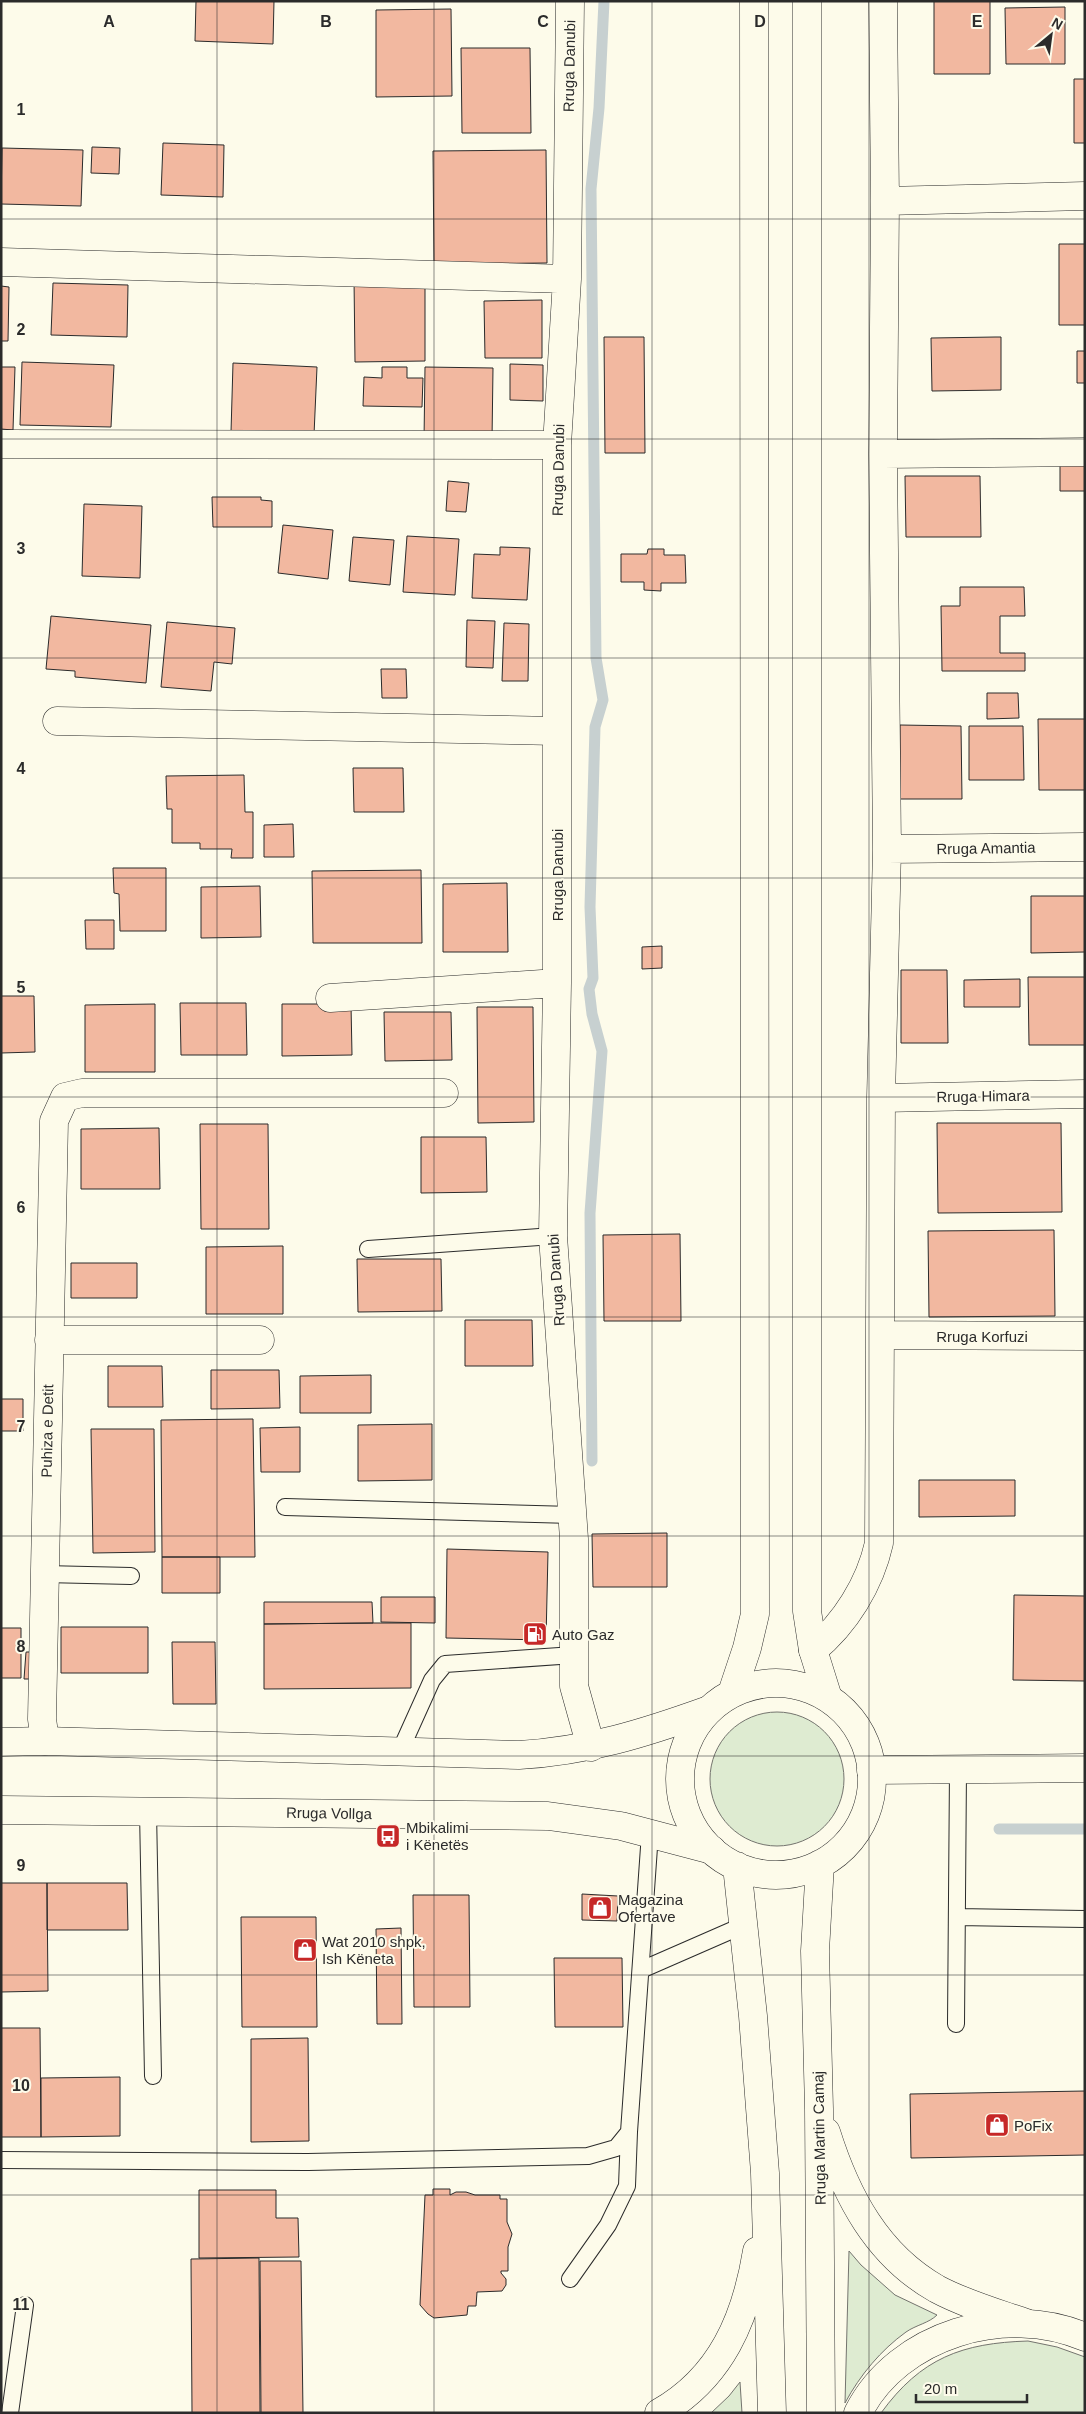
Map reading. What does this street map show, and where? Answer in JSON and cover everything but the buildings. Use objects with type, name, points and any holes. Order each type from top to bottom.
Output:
[{"type":"main road","name":"Rruga Danubi","points":[[570,1],[568,279],[557,445],[557,983],[552,1236],[574,1539],[574,1686],[591,1747]]},
{"type":"main road","points":[[732,1693],[747,1648],[755,1614],[754,1]]},
{"type":"main road","points":[[807,1],[807,1611],[813,1650],[828,1698]]},
{"type":"main road","points":[[813,1650],[832,1635],[849,1610],[874,1564],[879,1543],[881,1098],[887,849],[883,454],[883,1]]},
{"type":"main road","points":[[884,200],[1085,196]]},
{"type":"main road","points":[[1,262],[568,279]]},
{"type":"main road","points":[[1,444],[557,445]]},
{"type":"main road","points":[[883,454],[1085,452]]},
{"type":"main road","points":[[57,721],[557,731]]},
{"type":"main road","name":"Rruga Amantia","points":[[887,849],[1085,847]]},
{"type":"main road","points":[[330,998],[557,983]]},
{"type":"main road","name":"Puhiza e Detit","points":[[45,1741],[42,1719],[44,1574],[54,1121],[65,1096],[82,1093],[444,1093]]},
{"type":"main road","name":"Rruga Himara","points":[[881,1098],[1085,1094]]},
{"type":"main road","name":"Rruga Korfuzi","points":[[880,1335],[1085,1336]]},
{"type":"main road","points":[[50,1340],[260,1340]]},
{"type":"main road","points":[[774,1683],[802,1687],[828,1698],[850,1717],[858,1729],[867,1749],[871,1770],[870,1798],[860,1825],[843,1848],[820,1864],[793,1873],[778,1874],[764,1874],[737,1866],[712,1850],[694,1828],[683,1802],[680,1788],[680,1774],[686,1746],[692,1732],[709,1710],[732,1693],[745,1688],[774,1683]]},
{"type":"main road","points":[[1,1742],[45,1741],[519,1754],[556,1753],[591,1747],[646,1733],[709,1710]]},
{"type":"main road","points":[[871,1770],[1085,1768]]},
{"type":"main road","name":"Rruga Vollga","points":[[1,1810],[548,1816],[586,1820],[650,1833],[712,1850]]},
{"type":"main road","name":"Rruga Martin Camaj","points":[[820,1864],[815,1951],[819,2109],[821,2413]]},
{"type":"main road","points":[[737,1866],[766,2173],[772,2413]]},
{"type":"main road","points":[[819,2109],[831,2147],[854,2203],[886,2248],[912,2272],[939,2289],[971,2304],[1026,2323],[1085,2337]]},
{"type":"main road","points":[[659,2413],[684,2398],[701,2382],[726,2350],[747,2298],[754,2270],[766,2173]]},
{"type":"main road","points":[[858,2413],[882,2379],[912,2354],[928,2345],[946,2337],[985,2326],[1026,2323]]},
{"type":"lane","points":[[368,1250],[552,1236]]},
{"type":"lane","points":[[285,1507],[572,1515]]},
{"type":"lane","points":[[44,1574],[131,1576]]},
{"type":"lane","points":[[400,1751],[432,1680],[445,1664],[574,1655]]},
{"type":"lane","points":[[956,2024],[958,1770]]},
{"type":"lane","points":[[148,1811],[153,2076]]},
{"type":"lane","points":[[570,2279],[608,2225],[627,2186],[629,2132],[650,1833]]},
{"type":"lane","points":[[957,1917],[1085,1919]]},
{"type":"lane","points":[[641,1970],[744,1925]]},
{"type":"lane","points":[[1,2160],[308,2162],[588,2156],[616,2148],[629,2132]]},
{"type":"lane","points":[[10,2413],[25,2305]]},
{"type":"green space","points":[[777,1712],[803,1717],[825,1731],[839,1753],[844,1779],[839,1805],[825,1827],[803,1841],[777,1846],[751,1841],[729,1827],[715,1805],[710,1779],[715,1753],[729,1731],[751,1717]]},
{"type":"green space","points":[[849,2251],[861,2265],[895,2295],[937,2315],[906,2332],[888,2347],[864,2373],[845,2403]]},
{"type":"green space","points":[[1028,2341],[1057,2347],[1085,2357],[1085,2413],[881,2413],[896,2394],[912,2379],[945,2357],[983,2345]]},
{"type":"green space","points":[[740,2382],[742,2413],[711,2413],[729,2396]]},
{"type":"waterway","points":[[592,1461],[590,1213],[602,1051],[592,1014],[589,989],[593,978],[590,907],[595,727],[603,700],[596,658],[591,189],[599,108],[604,1]]},
{"type":"waterway","points":[[999,1829],[1085,1829]]},
{"type":"place","name":"Auto Gaz","points":[[535,1634]]},
{"type":"place","name":"Mbikalimi i Kënetës","points":[[388,1836]]},
{"type":"place","name":"Magazina Ofertave","points":[[600,1908]]},
{"type":"place","name":"Wat 2010 shpk, Ish Këneta","points":[[305,1950]]},
{"type":"place","name":"PoFix","points":[[997,2125]]}]
